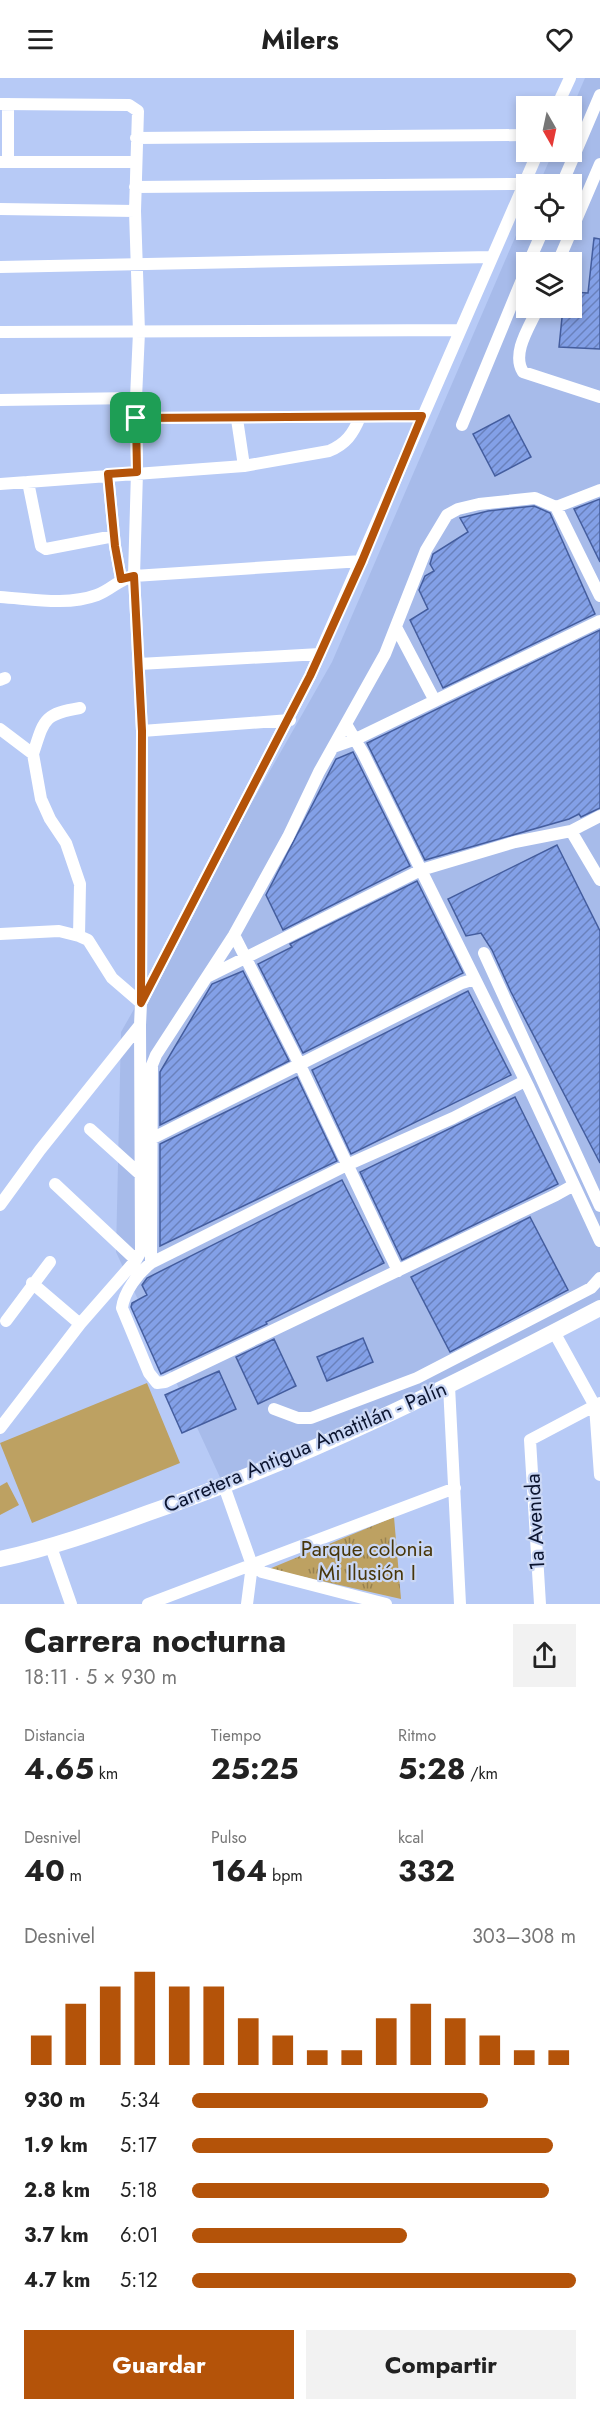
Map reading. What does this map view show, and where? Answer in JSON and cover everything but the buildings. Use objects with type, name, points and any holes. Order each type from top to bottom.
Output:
[{"type":"main road","name":"Carretera Antigua Amatitlán - Palín","points":[[0,1559],[51,1547],[224,1486],[393,1413],[600,1308]]},
{"type":"street","points":[[562,96],[570,78]]},
{"type":"street","points":[[566,174],[600,95]]},
{"type":"street","points":[[0,1428],[80,1324],[136,1260],[141,1251],[142,731],[134,576],[137,472],[135,398],[140,332],[135,211],[138,111],[129,105],[4,104],[4,162],[135,162]]},
{"type":"street","points":[[136,138],[516,135]]},
{"type":"street","points":[[562,252],[600,164]]},
{"type":"street","points":[[135,188],[516,184]]},
{"type":"street","points":[[141,1003],[290,720],[362,561],[516,200]]},
{"type":"street","points":[[0,209],[135,211]]},
{"type":"street","points":[[0,267],[491,257]]},
{"type":"street","points":[[462,426],[516,294]]},
{"type":"street","points":[[534,318],[518,354],[518,365],[523,372],[600,397]]},
{"type":"street","points":[[0,332],[460,330]]},
{"type":"street","points":[[0,400],[135,398]]},
{"type":"street","points":[[136,418],[422,416]]},
{"type":"street","points":[[0,484],[108,474],[244,466],[329,451],[340,447],[348,440],[360,417]]},
{"type":"street","points":[[237,419],[244,466]]},
{"type":"street","points":[[108,474],[121,579]]},
{"type":"street","points":[[28,482],[42,546],[46,549],[114,536]]},
{"type":"street","points":[[556,507],[600,490]]},
{"type":"street","points":[[151,1263],[152,1065],[156,1055],[234,935],[288,837],[345,724],[385,654],[426,550],[447,515],[458,509],[478,504],[535,498],[556,507],[600,596]]},
{"type":"street","points":[[0,597],[77,601],[99,594],[121,579],[134,576],[362,561]]},
{"type":"street","points":[[333,747],[356,739],[600,621]]},
{"type":"street","points":[[396,627],[435,701]]},
{"type":"street","points":[[139,664],[320,654]]},
{"type":"street","points":[[79,936],[80,884],[66,843],[50,819],[41,799],[33,754],[45,720],[57,712],[80,708]]},
{"type":"street","points":[[142,731],[290,720]]},
{"type":"street","points":[[345,724],[356,739],[475,979],[600,1241]]},
{"type":"street","points":[[0,729],[33,754]]},
{"type":"street","points":[[205,978],[421,870],[515,842],[571,831],[600,816]]},
{"type":"street","points":[[571,831],[600,880]]},
{"type":"street","points":[[0,934],[59,931],[88,940],[112,978],[141,1003]]},
{"type":"street","points":[[234,935],[300,1065],[398,1271]]},
{"type":"street","points":[[484,953],[600,1206]]},
{"type":"street","points":[[151,1139],[462,983],[475,979]]},
{"type":"street","points":[[0,1205],[40,1150],[140,1025]]},
{"type":"street","points":[[525,1081],[453,1118],[347,1165],[151,1263],[124,1297],[123,1308],[149,1373],[157,1383],[165,1382],[574,1185]]},
{"type":"street","points":[[90,1129],[141,1175]]},
{"type":"street","points":[[55,1184],[136,1260]]},
{"type":"street","points":[[6,1321],[50,1262]]},
{"type":"street","points":[[274,1409],[298,1418],[311,1418],[417,1378],[591,1288],[600,1278]]},
{"type":"street","points":[[33,1283],[80,1324]]},
{"type":"street","points":[[554,1332],[597,1404],[600,1475]]},
{"type":"street","points":[[449,1386],[460,1604]]},
{"type":"street","points":[[381,1392],[393,1413]]},
{"type":"street","name":"1a Avenida","points":[[540,1604],[530,1440],[597,1404]]},
{"type":"street","points":[[224,1486],[252,1565],[247,1604]]},
{"type":"street","points":[[148,1604],[455,1488]]},
{"type":"street","points":[[51,1547],[71,1604]]},
{"type":"street","points":[[252,1565],[262,1572],[386,1604]]},
{"type":"shaded area","points":[[585,78],[600,78],[600,1308],[224,1486],[116,1252],[121,1032],[332,662],[516,235],[516,240],[582,240],[582,174],[543,174],[549,162],[582,162],[582,96],[577,96]]},
{"type":"green space","points":[[147,1383],[180,1463],[32,1523],[0,1443]]},
{"type":"green space","points":[[7,1482],[19,1505],[0,1515],[0,1486]]},
{"type":"green space","name":"Parque colonia Mi Ilusión I","points":[[394,1517],[401,1599],[269,1569]]},
{"type":"route","points":[[422,416],[362,561],[290,720],[152,986],[141,1003],[142,731],[134,576],[121,579],[115,546],[108,474],[137,472],[136,418],[422,416]]}]
